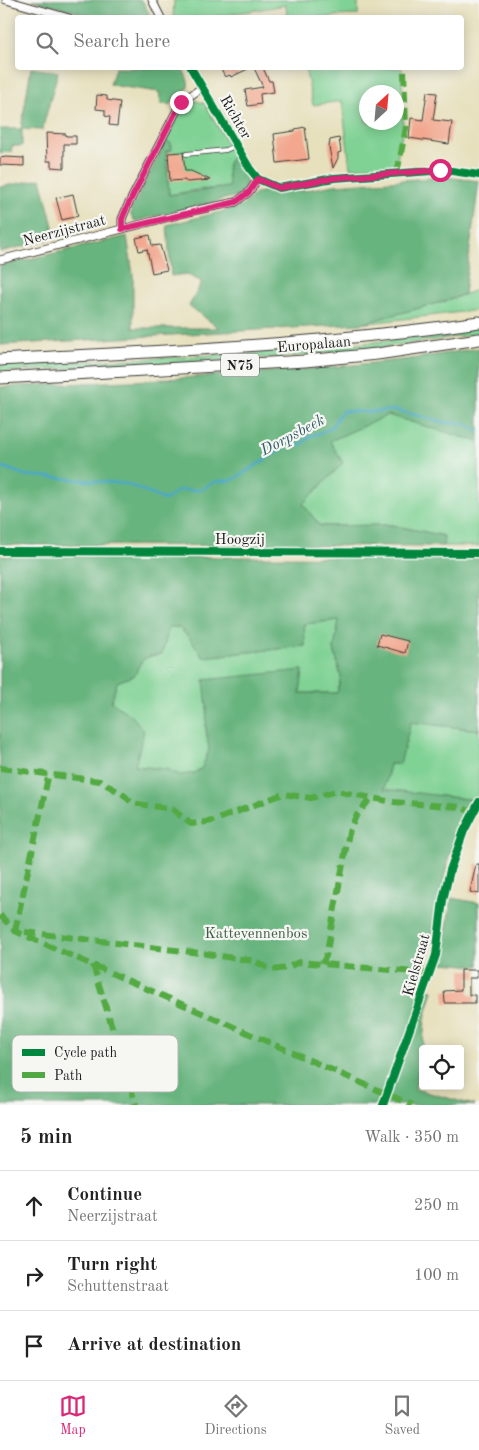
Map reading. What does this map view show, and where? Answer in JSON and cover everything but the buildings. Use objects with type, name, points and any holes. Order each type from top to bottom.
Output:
[{"type":"highway","name":"Europalaan","points":[[0,360],[321,341],[479,322]]},
{"type":"highway","name":"Europalaan","points":[[0,378],[305,361],[377,354],[479,339]]},
{"type":"street","points":[[6,0],[58,15]]},
{"type":"street","points":[[152,0],[160,15]]},
{"type":"street","name":"Richter","points":[[192,70],[258,179]]},
{"type":"street","points":[[122,229],[122,219],[127,207],[181,102],[203,87]]},
{"type":"street","points":[[258,179],[279,188],[334,178],[432,171],[452,171],[479,175]]},
{"type":"street","name":"Neerzijstraat","points":[[0,260],[236,202],[249,192],[258,179]]},
{"type":"street","name":"Hoogzij","points":[[0,551],[479,553]]},
{"type":"street","name":"Kielstraat","points":[[424,989],[436,955],[443,900],[450,870],[464,831],[479,804]]},
{"type":"lane","points":[[186,154],[226,150],[237,145]]},
{"type":"green space","points":[[32,0],[142,0],[150,15],[88,15]]},
{"type":"green space","points":[[174,0],[358,0],[358,15],[287,15],[286,5],[226,15],[173,15]]},
{"type":"green space","points":[[31,70],[58,72],[42,130],[22,129],[22,146],[12,146],[11,152],[0,153],[0,129],[21,129]]},
{"type":"green space","points":[[114,70],[183,70],[188,82],[187,89],[170,105],[161,104],[159,92],[110,85]]},
{"type":"green space","points":[[305,70],[402,70],[402,85],[359,85],[359,130],[403,130],[396,165],[350,168],[342,101],[313,105]]},
{"type":"green space","points":[[193,100],[204,103],[235,156],[228,165],[230,187],[169,195],[166,151],[172,150],[166,141],[183,105]]},
{"type":"green space","points":[[166,141],[171,143],[172,150],[166,151],[169,195],[229,187],[228,165],[235,156],[246,176],[245,186],[242,191],[237,196],[135,221],[131,216],[131,211]]},
{"type":"green space","points":[[445,177],[479,181],[464,294],[449,300],[360,324],[0,345],[0,266],[127,236],[133,275],[133,328],[219,328],[189,306],[202,282],[186,274],[171,276],[167,225],[241,207],[256,193],[266,191],[277,193],[294,192],[335,185]]},
{"type":"green space","points":[[41,179],[56,238],[0,252],[0,187]]},
{"type":"green space","points":[[479,289],[479,310],[360,324],[449,300]]},
{"type":"green space","points":[[479,327],[479,333],[470,335],[377,348],[283,357],[0,372],[0,365],[240,354],[360,344]]},
{"type":"green space","points":[[479,348],[479,442],[388,415],[330,441],[343,463],[303,504],[320,526],[392,525],[444,536],[443,546],[0,545],[0,387],[151,380],[324,368],[411,359]]},
{"type":"green space","points":[[388,415],[479,442],[479,546],[443,546],[444,536],[392,525],[320,526],[303,504],[343,463],[329,441]]},
{"type":"green space","name":"Kattevennenbos","points":[[0,556],[479,558],[479,730],[411,722],[400,764],[390,764],[384,789],[476,800],[449,856],[419,988],[433,990],[425,1019],[423,1045],[419,1045],[419,1070],[415,1089],[474,1105],[0,1105]],"holes":[[[339,620],[334,649],[341,677],[337,693],[300,693],[303,670],[204,680],[209,750],[202,768],[194,773],[180,775],[166,769],[135,766],[144,731],[132,716],[111,702],[117,682],[135,675],[144,659],[162,654],[169,627],[179,627],[203,657],[305,646],[304,624]]]},
{"type":"green space","points":[[340,620],[334,649],[341,677],[337,693],[299,693],[303,670],[207,708],[206,728],[209,750],[202,768],[194,773],[180,776],[166,769],[135,766],[111,702],[117,682],[135,675],[144,659],[162,653],[169,627],[179,627],[203,657],[305,646],[304,624]]},
{"type":"green space","points":[[410,722],[479,730],[479,790],[476,800],[384,790],[390,764],[400,763]]},
{"type":"green space","points":[[451,898],[479,903],[479,966],[442,963]]},
{"type":"waterway","name":"Dorpsbeek","points":[[0,466],[25,475],[127,484],[165,500],[179,490],[201,490],[214,482],[233,480],[288,445],[301,445],[309,437],[330,429],[342,411],[371,412],[395,410],[448,423],[464,423],[479,431]]},
{"type":"marked path","points":[[397,173],[406,128],[404,70]]},
{"type":"marked path","points":[[0,768],[100,781],[124,795],[132,803],[172,809],[191,824],[213,821],[283,794],[311,798],[336,791],[393,802],[461,807],[469,811]]},
{"type":"marked path","points":[[15,931],[49,773]]},
{"type":"marked path","points":[[322,964],[326,956],[349,832],[356,816],[371,798]]},
{"type":"marked path","points":[[0,915],[15,931],[412,1105]]},
{"type":"marked path","points":[[25,932],[254,961],[272,970],[286,968],[299,962],[426,973]]},
{"type":"marked path","points":[[93,965],[114,1035]]},
{"type":"marked path","points":[[132,1092],[136,1105]]},
{"type":"cycle path","points":[[192,70],[250,169],[258,179],[279,188],[334,178],[432,171],[452,171],[479,175]]},
{"type":"cycle path","points":[[0,551],[479,553]]},
{"type":"cycle path","points":[[383,1105],[436,955],[443,900],[450,870],[464,831],[479,802]]},
{"type":"route","points":[[181,102],[127,207],[122,219],[122,229],[236,202],[249,192],[258,179],[279,188],[334,178],[440,170]]}]
